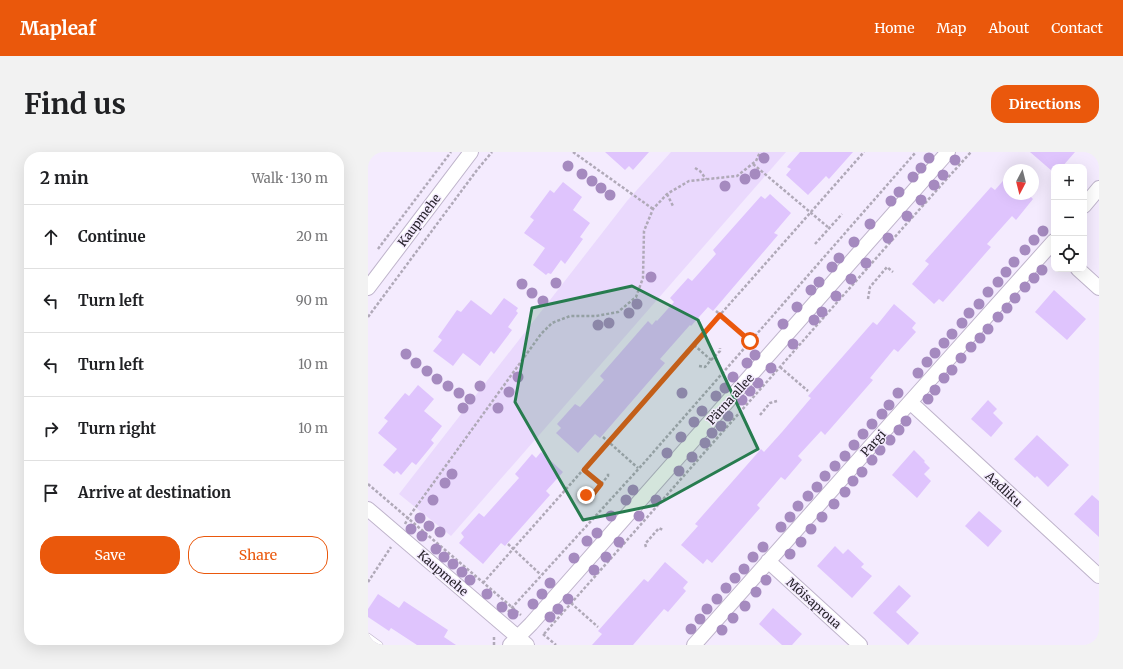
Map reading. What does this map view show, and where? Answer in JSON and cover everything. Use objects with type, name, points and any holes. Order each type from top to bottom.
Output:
[{"type":"street","name":"Kaupmehe","points":[[368,288],[470,152]]},
{"type":"street","name":"Pärna allee","points":[[518,642],[531,624],[948,152]]},
{"type":"street","points":[[1087,202],[1099,188]]},
{"type":"street","name":"Pargi","points":[[694,645],[1051,246]]},
{"type":"street","points":[[1081,272],[1099,288]]},
{"type":"street","name":"Aadliku","points":[[910,402],[1099,576]]},
{"type":"street","name":"Kaupmehe","points":[[368,509],[499,621],[518,642]]},
{"type":"street","name":"Mõisaproua","points":[[768,561],[860,645]]},
{"type":"lane","points":[[368,637],[379,645]]},
{"type":"path","points":[[377,250],[451,152]]},
{"type":"path","points":[[368,317],[492,152]]},
{"type":"path","points":[[573,152],[653,209]]},
{"type":"path","points":[[368,582],[399,535],[408,518],[541,334],[552,323],[570,316],[596,316],[618,312],[636,297],[643,278],[644,231],[653,209],[667,194],[689,181],[736,176],[753,164],[760,152]]},
{"type":"path","points":[[484,583],[864,152]]},
{"type":"path","points":[[494,645],[492,628],[638,468],[916,152]]},
{"type":"path","points":[[544,634],[971,152]]},
{"type":"path","points":[[753,164],[829,228]]},
{"type":"path","points":[[695,168],[700,171],[706,179]]},
{"type":"path","points":[[667,194],[673,206]]},
{"type":"path","points":[[815,244],[842,214]]},
{"type":"path","points":[[868,299],[870,287],[887,267],[893,272]]},
{"type":"path","points":[[716,311],[750,341]]},
{"type":"path","points":[[694,345],[711,360]]},
{"type":"path","points":[[699,366],[704,367],[720,351],[720,348]]},
{"type":"path","points":[[780,367],[808,391]]},
{"type":"path","points":[[760,415],[770,403],[776,401]]},
{"type":"path","points":[[603,437],[638,468]]},
{"type":"path","points":[[584,470],[601,484]]},
{"type":"path","points":[[586,495],[591,497],[608,476],[608,473]]},
{"type":"path","points":[[368,484],[556,645]]},
{"type":"path","points":[[646,547],[645,544],[659,528],[663,530]]},
{"type":"path","points":[[508,544],[541,575]]},
{"type":"path","points":[[572,603],[598,627]]},
{"type":"path","points":[[549,645],[552,641]]},
{"type":"highlighted area","points":[[632,286],[698,320],[758,449],[656,505],[583,520],[515,402],[532,308]]},
{"type":"shaded area","points":[[671,152],[786,152],[451,536],[399,494],[627,201]]},
{"type":"building","points":[[605,152],[649,152],[633,170],[629,166],[625,170]]},
{"type":"building","points":[[800,152],[853,152],[829,179],[826,176],[808,195],[786,175],[791,169],[787,167]]},
{"type":"building","points":[[1030,152],[1075,152],[1065,164],[1051,164],[1051,170]]},
{"type":"building","points":[[1003,181],[1003,200],[1032,200],[1016,220],[1012,216],[987,244],[991,247],[943,302],[939,299],[934,304],[912,284],[929,264],[925,261],[991,187],[995,190]]},
{"type":"building","points":[[563,182],[582,197],[573,210],[590,223],[580,237],[583,239],[565,264],[561,260],[551,274],[548,273],[546,275],[533,265],[545,248],[524,233],[534,220],[530,217],[550,190],[554,193]]},
{"type":"building","points":[[770,194],[791,213],[774,233],[778,235],[713,311],[708,307],[660,359],[665,363],[600,438],[595,434],[578,453],[556,433],[561,428],[557,424],[575,404],[580,407],[604,380],[600,376],[648,321],[652,325],[656,320],[657,321],[674,302],[670,298],[688,278],[692,281],[716,254],[713,250],[761,196],[765,199]]},
{"type":"building","points":[[1054,290],[1086,319],[1067,340],[1035,312]]},
{"type":"building","points":[[504,298],[518,308],[516,311],[518,313],[508,327],[512,330],[494,354],[491,351],[480,366],[463,353],[453,366],[433,351],[442,340],[438,337],[457,310],[461,312],[471,300],[491,315]]},
{"type":"building","points":[[894,304],[916,323],[912,328],[916,332],[898,352],[894,349],[870,378],[873,380],[825,435],[821,431],[798,456],[802,460],[785,480],[781,477],[757,505],[760,508],[712,563],[707,559],[703,564],[681,545],[698,526],[695,524],[761,449],[764,452],[782,432],[811,398],[808,396],[873,322],[877,325]]},
{"type":"building","points":[[418,385],[434,399],[424,411],[442,426],[431,440],[434,443],[416,465],[412,462],[401,475],[397,471],[394,474],[383,465],[397,449],[378,433],[388,421],[384,418],[405,393],[409,396]]},
{"type":"building","points":[[988,400],[997,409],[993,413],[1003,423],[991,437],[971,419]]},
{"type":"building","points":[[1037,435],[1069,465],[1048,487],[1037,476],[1035,478],[1014,459]]},
{"type":"building","points":[[914,450],[930,468],[924,474],[931,481],[917,498],[892,475]]},
{"type":"building","points":[[541,452],[563,472],[546,491],[550,495],[505,546],[501,543],[483,564],[459,543],[464,537],[461,533],[479,513],[484,517],[519,478],[515,474],[532,454],[536,458]]},
{"type":"building","points":[[1092,495],[1099,501],[1099,537],[1074,514]]},
{"type":"building","points":[[979,511],[1002,531],[988,547],[965,526]]},
{"type":"building","points":[[835,546],[843,554],[848,549],[864,564],[861,567],[872,576],[852,598],[817,566]]},
{"type":"building","points":[[665,562],[688,582],[683,588],[686,591],[668,612],[664,609],[633,645],[592,645],[602,634],[598,631],[644,579],[648,582]]},
{"type":"building","points":[[899,585],[911,596],[896,612],[919,633],[908,645],[873,613]]},
{"type":"building","points":[[378,594],[399,608],[404,601],[448,630],[444,637],[456,645],[417,645],[391,628],[389,631],[368,617],[368,609]]},
{"type":"building","points":[[773,608],[802,634],[792,645],[782,645],[759,624]]},
{"type":"route","points":[[586,495],[591,497],[601,484],[584,470],[720,315],[750,341]]}]
